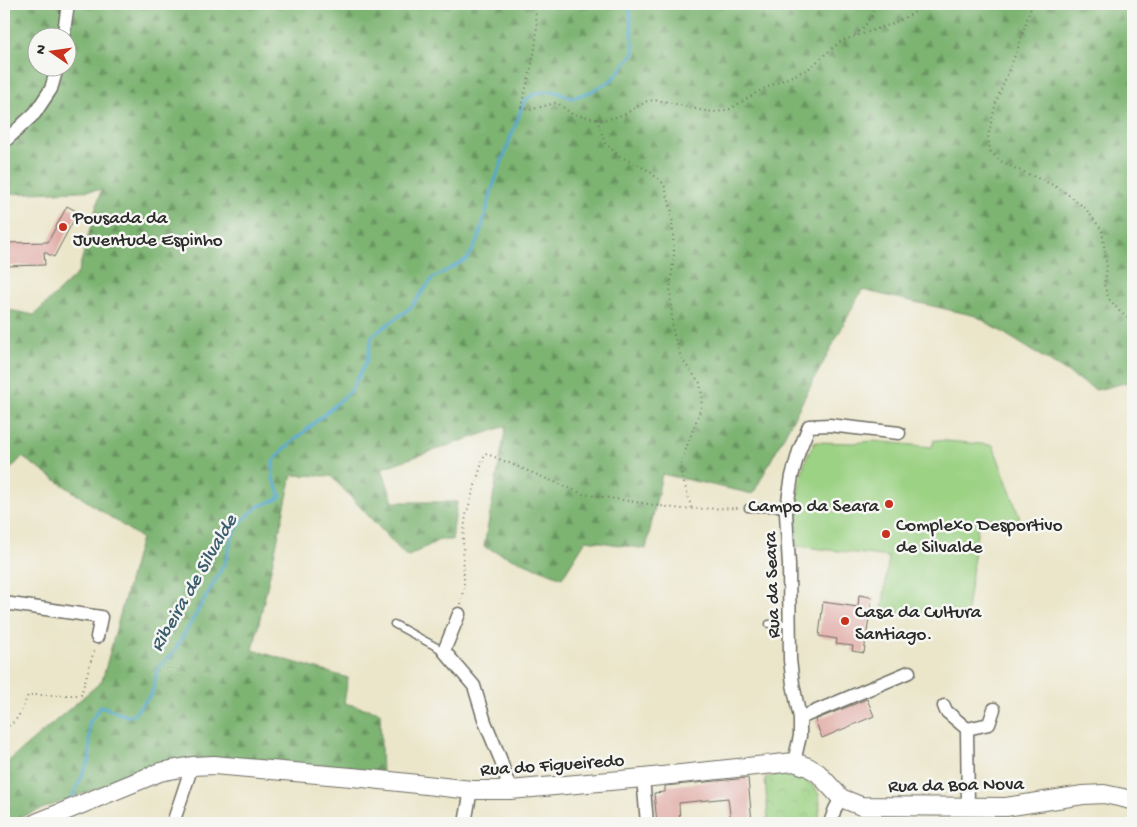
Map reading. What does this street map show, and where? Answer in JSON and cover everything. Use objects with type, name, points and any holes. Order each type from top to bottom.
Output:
[{"type":"main road","name":"Rua do Figueiredo","points":[[36,823],[160,772],[192,766],[214,765],[363,778],[470,790],[510,790],[794,762]]},
{"type":"main road","points":[[794,762],[818,773],[841,798]]},
{"type":"main road","name":"Rua da Boa Nova","points":[[841,798],[861,806],[968,808],[1006,807],[1083,795],[1104,794],[1133,801]]},
{"type":"street","points":[[64,28],[68,4]]},
{"type":"street","points":[[4,142],[35,113],[51,89],[54,78]]},
{"type":"street","name":"Rua da Seara","points":[[794,762],[800,736],[800,718],[790,660],[790,565],[786,514],[792,476],[799,451],[809,426],[829,424],[899,433]]},
{"type":"street","points":[[4,603],[101,618],[97,637]]},
{"type":"street","points":[[459,614],[444,651],[474,686],[510,790]]},
{"type":"street","points":[[800,718],[909,672]]},
{"type":"street","points":[[944,706],[946,711],[967,729],[968,808]]},
{"type":"street","points":[[967,729],[989,724],[994,709]]},
{"type":"street","points":[[173,823],[192,766]]},
{"type":"street","points":[[642,778],[647,823]]},
{"type":"street","points":[[465,823],[470,790]]},
{"type":"street","points":[[830,823],[841,798]]},
{"type":"lane","points":[[748,508],[787,508]]},
{"type":"lane","points":[[394,624],[444,651]]},
{"type":"lane","points":[[769,624],[790,624]]},
{"type":"path","points":[[533,4],[538,25],[535,49],[521,107],[530,110],[555,103],[572,114],[602,120],[625,114],[647,101],[654,100],[717,112],[730,109],[761,90],[808,69],[841,42],[892,24],[927,4]]},
{"type":"path","points":[[853,37],[872,16],[874,4]]},
{"type":"path","points":[[1032,4],[1018,48],[996,102],[988,136],[990,151],[999,160],[1066,192],[1085,208],[1102,230],[1107,268],[1104,285],[1109,299],[1121,313],[1133,322]]},
{"type":"path","points":[[597,119],[605,142],[619,156],[648,170],[664,184],[672,212],[674,255],[670,289],[673,332],[681,358],[700,383],[702,396],[701,408],[681,462],[681,473],[692,509]]},
{"type":"path","points":[[459,614],[464,584],[463,539],[466,515],[485,453],[583,494],[680,509],[748,508]]},
{"type":"path","points":[[4,728],[11,725],[19,716],[28,695],[81,695],[97,637]]},
{"type":"green space","points":[[4,4],[1133,4],[1133,381],[1096,390],[976,316],[862,290],[753,494],[662,474],[646,549],[586,540],[562,578],[484,547],[506,426],[382,468],[393,502],[457,502],[452,540],[439,540],[407,557],[331,476],[292,475],[253,650],[348,678],[344,703],[380,712],[382,776],[160,765],[7,822],[4,818],[4,765],[102,681],[141,538],[22,457],[4,476],[4,309],[34,315],[78,273],[101,190],[4,194]]},
{"type":"green space","name":"Complexo Desportivo de Silvalde","points":[[934,440],[993,445],[1021,521],[979,518],[966,620],[882,610],[889,557],[796,546],[800,479],[808,454],[815,442],[853,443],[873,441],[932,447]]},
{"type":"green space","points":[[792,776],[808,782],[816,790],[820,802],[818,823],[756,823],[756,821],[768,819],[765,777]]},
{"type":"building","name":"Pousada da Juventude Espinho","points":[[67,206],[78,212],[54,257],[44,252],[45,265],[4,266],[4,243],[48,242]]},
{"type":"building","name":"Casa da Cultura Santiago.","points":[[859,595],[872,597],[864,653],[852,651],[853,646],[836,644],[837,639],[819,636],[823,602],[858,607]]},
{"type":"building","points":[[867,699],[874,716],[822,738],[815,720]]},
{"type":"building","points":[[748,778],[752,823],[731,823],[728,798],[679,803],[680,823],[657,823],[654,793],[665,792],[665,786]]},
{"type":"waterway","name":"Ribeira de Silvalde","points":[[70,802],[90,758],[89,723],[101,706],[127,716],[133,715],[152,693],[158,668],[174,652],[215,581],[226,560],[232,537],[241,522],[259,506],[276,500],[281,496],[273,479],[273,462],[282,451],[351,391],[367,360],[372,336],[410,308],[433,278],[467,259],[478,240],[493,186],[524,101],[536,93],[553,91],[572,98],[590,92],[612,80],[634,53],[629,4]]},
{"type":"place","name":"Pousada da Juventude Espinho","points":[[63,227]]},
{"type":"place","name":"Campo da Seara","points":[[889,504]]},
{"type":"place","name":"Complexo Desportivo de Silvalde","points":[[886,534]]},
{"type":"place","name":"Casa da Cultura Santiago.","points":[[845,621]]}]
